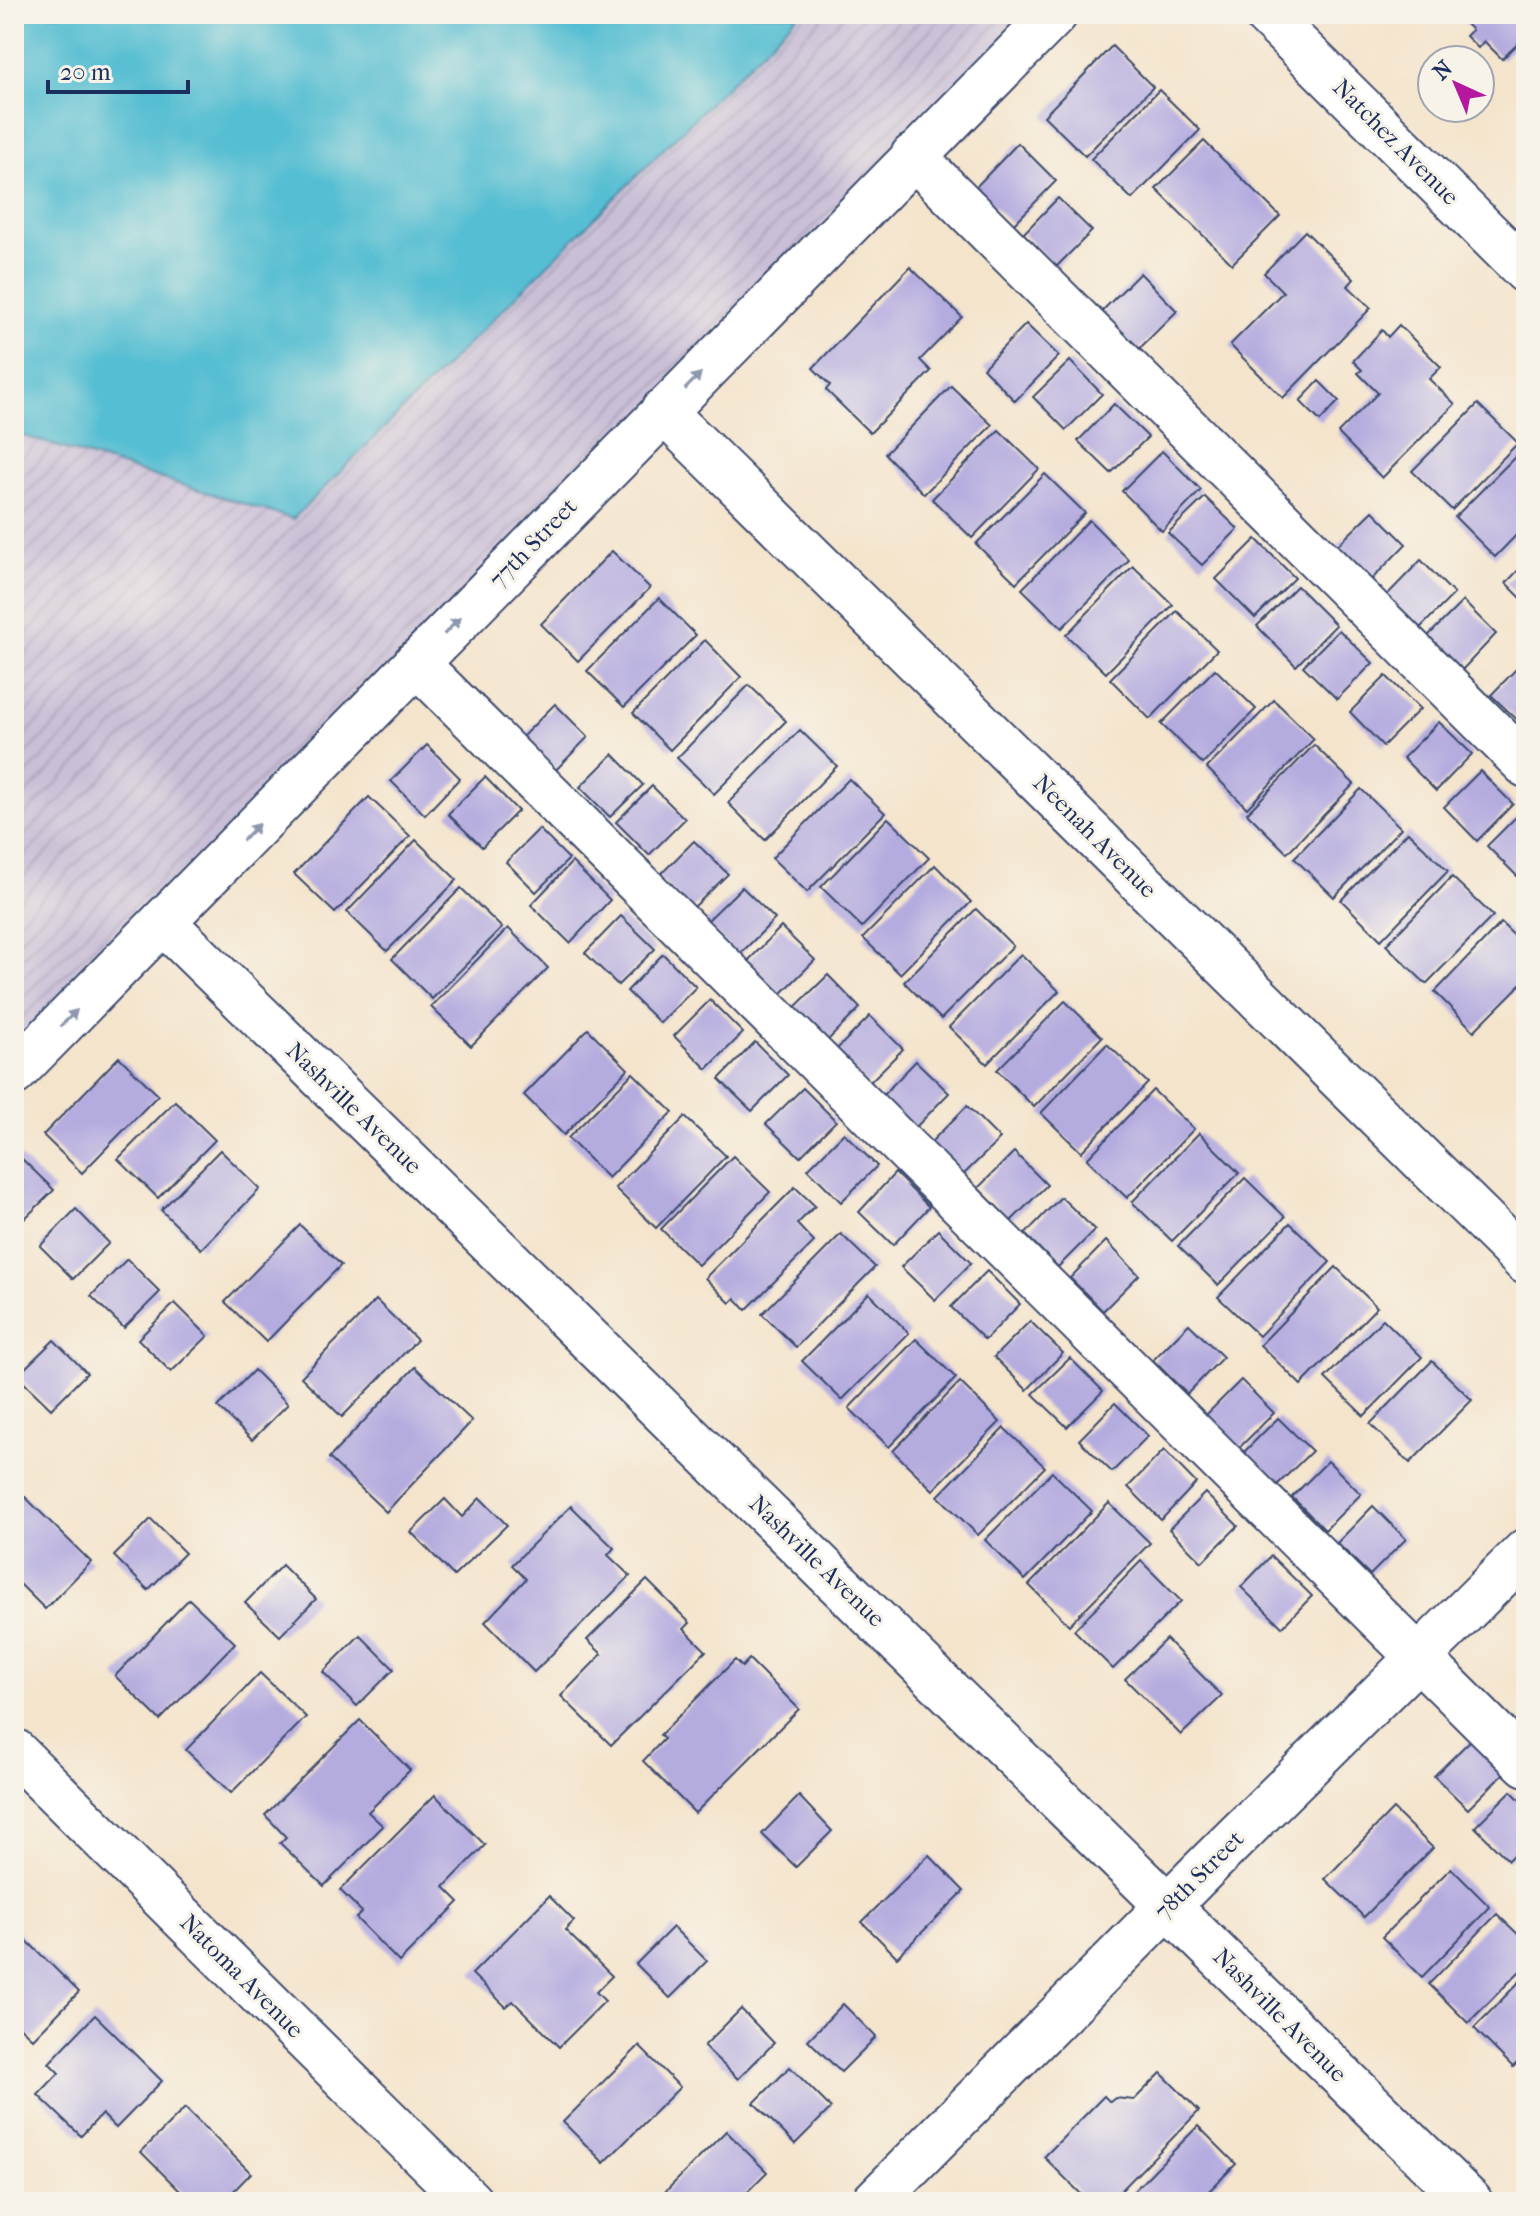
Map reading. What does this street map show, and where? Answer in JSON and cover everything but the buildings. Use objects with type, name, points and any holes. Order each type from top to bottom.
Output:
[{"type":"street","name":"77th Street","points":[[14,1073],[1055,14]]},
{"type":"street","name":"Natchez Avenue","points":[[1266,14],[1526,271]]},
{"type":"street","points":[[913,156],[1526,765]]},
{"type":"street","name":"Neenah Avenue","points":[[663,411],[1526,1262]]},
{"type":"street","points":[[416,663],[1526,1764]]},
{"type":"street","name":"Nashville Avenue","points":[[163,922],[1470,2202]]},
{"type":"street","name":"78th Street","points":[[874,2202],[1526,1551]]},
{"type":"street","name":"Natoma Avenue","points":[[14,1751],[470,2202]]},
{"type":"shaded area","points":[[14,14],[1040,14],[14,1055]]},
{"type":"water","points":[[14,14],[799,14],[293,519],[14,433]]}]
